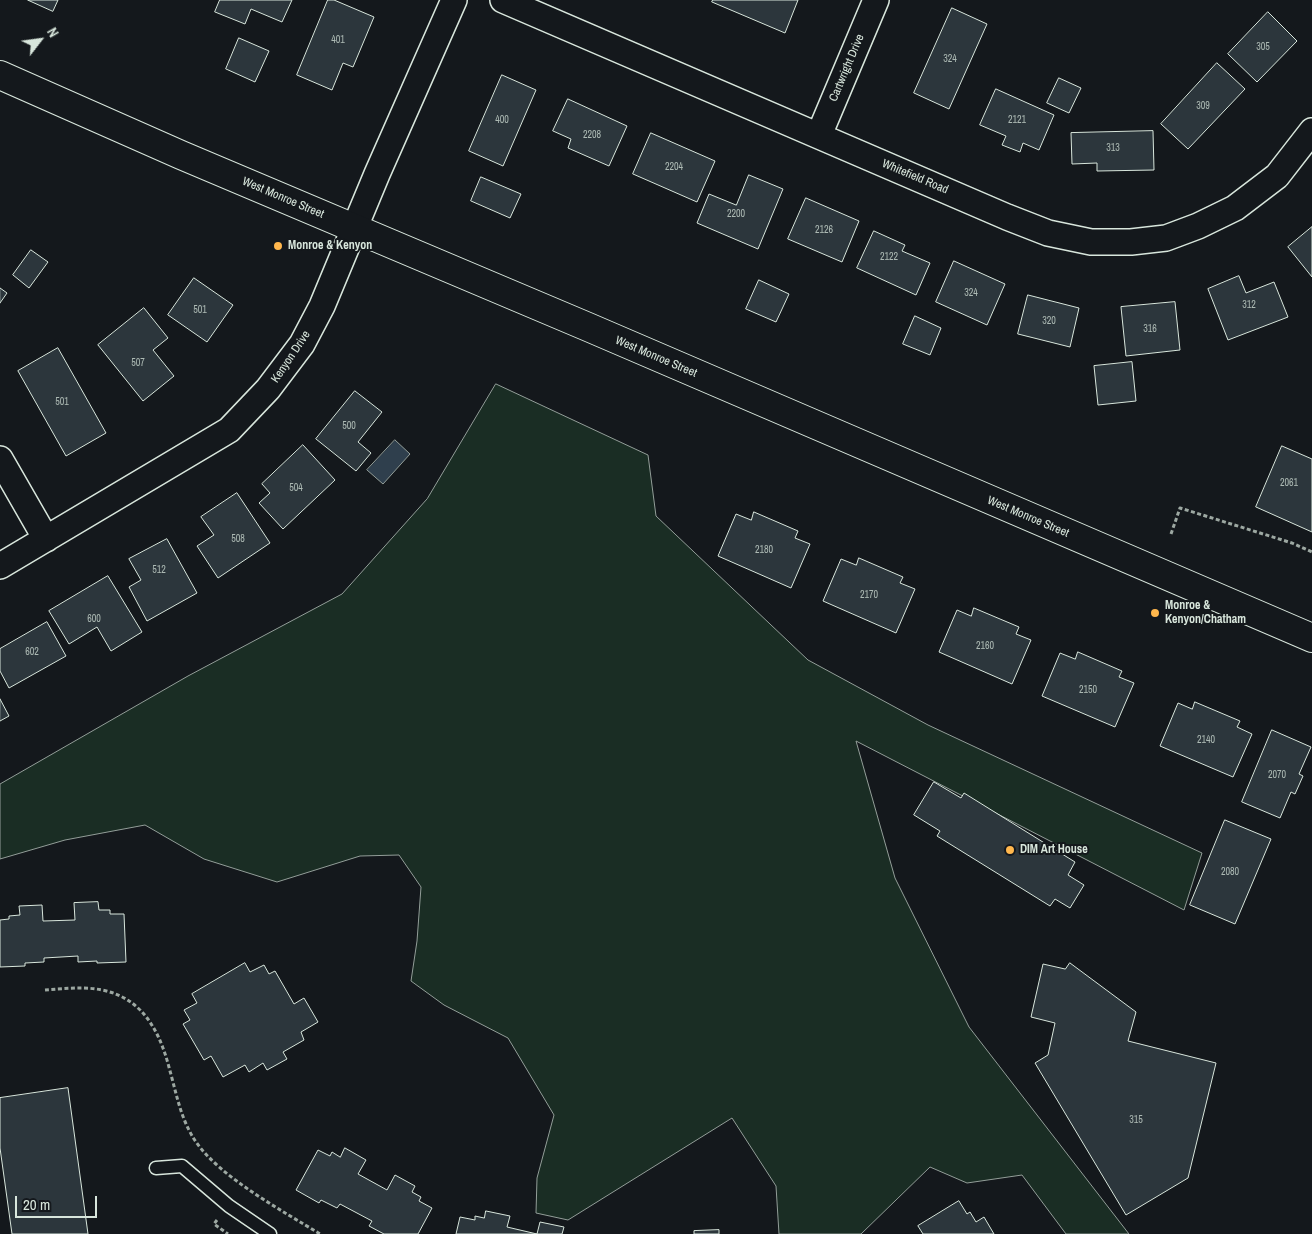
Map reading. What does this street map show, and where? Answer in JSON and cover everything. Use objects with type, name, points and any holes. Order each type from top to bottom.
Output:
[{"type":"street","name":"Kenyon Drive","points":[[0,566],[229,430],[268,389],[302,344],[322,306],[377,174],[454,0]]},
{"type":"street","name":"Whitefield Road","points":[[503,0],[1008,217],[1048,233],[1090,242],[1131,242],[1166,238],[1198,226],[1235,208],[1277,176],[1312,131]]},
{"type":"street","name":"Cartwright Drive","points":[[819,135],[876,0]]},
{"type":"street","name":"West Monroe Street","points":[[0,75],[181,155],[588,327],[1312,638]]},
{"type":"street","points":[[0,459],[46,539]]},
{"type":"lane","points":[[156,1168],[182,1166],[229,1206],[270,1234]]},
{"type":"path","points":[[1171,534],[1180,508],[1292,543],[1312,552]]},
{"type":"path","points":[[45,990],[96,989],[119,995],[132,1002],[144,1013],[158,1036],[167,1058],[180,1112],[197,1142],[219,1165],[240,1182],[266,1201],[320,1234]]},
{"type":"green space","points":[[496,384],[648,455],[656,516],[808,660],[928,725],[1202,853],[1184,910],[856,741],[895,878],[969,1027],[1129,1234],[1066,1234],[1022,1175],[967,1183],[930,1167],[861,1234],[779,1234],[776,1186],[732,1118],[568,1220],[536,1213],[537,1178],[554,1115],[508,1038],[444,1005],[411,981],[417,941],[421,887],[399,855],[360,856],[277,882],[204,859],[145,825],[65,840],[0,859],[0,784],[188,676],[342,594],[427,499]]},
{"type":"water","points":[[395,440],[410,454],[383,484],[367,470]]},
{"type":"building","points":[[28,0],[58,0],[53,11]]},
{"type":"building","points":[[220,0],[292,0],[282,22],[251,9],[245,24],[215,12]]},
{"type":"building","points":[[328,0],[334,0],[374,17],[353,67],[343,63],[332,90],[297,75]]},
{"type":"building","points":[[713,0],[798,0],[785,33],[712,2]]},
{"type":"building","points":[[952,8],[987,24],[949,109],[914,93]]},
{"type":"building","points":[[1268,12],[1297,41],[1257,82],[1228,54]]},
{"type":"building","points":[[239,38],[269,51],[255,82],[226,69]]},
{"type":"building","points":[[1217,63],[1245,89],[1188,149],[1161,124]]},
{"type":"building","points":[[502,75],[536,90],[503,166],[469,151]]},
{"type":"building","points":[[1059,78],[1081,88],[1069,113],[1047,103]]},
{"type":"building","points":[[996,89],[1054,115],[1039,150],[1023,143],[1020,152],[1002,145],[1006,136],[980,125]]},
{"type":"building","points":[[568,99],[627,126],[609,166],[568,148],[571,139],[553,131]]},
{"type":"building","points":[[1153,131],[1154,170],[1097,171],[1097,163],[1072,164],[1071,133]]},
{"type":"building","points":[[651,133],[715,161],[697,202],[633,174]]},
{"type":"building","points":[[749,175],[783,189],[758,249],[697,223],[709,194],[736,205]]},
{"type":"building","points":[[481,177],[521,194],[510,218],[471,201]]},
{"type":"building","points":[[806,198],[859,221],[842,262],[788,239]]},
{"type":"building","points":[[1312,227],[1312,277],[1288,247]]},
{"type":"building","points":[[874,231],[905,245],[902,251],[930,263],[916,295],[857,268]]},
{"type":"building","points":[[31,250],[48,262],[29,288],[13,275]]},
{"type":"building","points":[[954,261],[1005,284],[987,325],[936,302]]},
{"type":"building","points":[[1239,276],[1246,293],[1274,282],[1288,317],[1228,340],[1208,289]]},
{"type":"building","points":[[194,278],[233,305],[207,342],[168,315]]},
{"type":"building","points":[[759,280],[789,294],[776,322],[746,309]]},
{"type":"building","points":[[0,288],[7,293],[0,303]]},
{"type":"building","points":[[1028,295],[1079,308],[1070,347],[1018,334]]},
{"type":"building","points":[[1175,302],[1180,350],[1126,356],[1121,307]]},
{"type":"building","points":[[144,308],[168,338],[153,350],[174,376],[143,401],[98,345]]},
{"type":"building","points":[[915,316],[941,328],[930,355],[903,344]]},
{"type":"building","points":[[58,348],[106,433],[66,456],[18,371]]},
{"type":"building","points":[[1132,362],[1136,401],[1098,405],[1094,366]]},
{"type":"building","points":[[355,391],[382,412],[358,442],[371,453],[356,471],[316,439]]},
{"type":"building","points":[[303,445],[335,480],[283,529],[259,503],[270,493],[262,484]]},
{"type":"building","points":[[1282,446],[1312,459],[1312,532],[1256,507]]},
{"type":"building","points":[[237,493],[270,543],[218,578],[197,546],[214,535],[201,517]]},
{"type":"building","points":[[754,512],[798,531],[795,538],[810,544],[791,588],[718,556],[736,514],[751,520]]},
{"type":"building","points":[[167,539],[197,593],[147,621],[129,587],[141,580],[129,559]]},
{"type":"building","points":[[859,558],[903,577],[900,583],[915,589],[896,633],[823,601],[841,559],[856,565]]},
{"type":"building","points":[[108,576],[142,632],[111,651],[97,627],[69,644],[49,611]]},
{"type":"building","points":[[974,608],[1019,627],[1016,634],[1031,640],[1012,684],[939,652],[957,610],[971,616]]},
{"type":"building","points":[[47,622],[66,656],[9,688],[0,671],[0,649]]},
{"type":"building","points":[[1078,652],[1122,671],[1119,677],[1134,683],[1115,727],[1042,696],[1060,653],[1075,659]]},
{"type":"building","points":[[0,699],[9,716],[0,721]]},
{"type":"building","points":[[1195,702],[1240,721],[1237,727],[1252,734],[1233,777],[1160,746],[1178,703],[1192,709]]},
{"type":"building","points":[[1272,730],[1311,747],[1299,774],[1303,776],[1295,794],[1291,792],[1280,818],[1242,802]]},
{"type":"building","points":[[934,782],[961,798],[964,793],[1075,862],[1068,875],[1084,885],[1070,908],[1055,899],[1050,906],[937,836],[940,831],[914,815]]},
{"type":"building","points":[[1225,820],[1271,839],[1235,924],[1190,905]]},
{"type":"building","points":[[98,902],[99,910],[110,910],[110,914],[124,914],[126,962],[78,962],[78,956],[44,958],[44,962],[25,963],[25,966],[0,967],[0,920],[9,919],[9,916],[20,915],[19,906],[42,905],[43,921],[75,920],[74,903]]},
{"type":"building","points":[[245,963],[250,972],[264,965],[269,974],[275,971],[294,1004],[304,998],[318,1022],[301,1032],[304,1040],[283,1052],[287,1059],[267,1070],[263,1063],[249,1072],[245,1065],[223,1077],[211,1056],[204,1060],[183,1024],[190,1020],[184,1010],[197,1003],[192,994]]},
{"type":"building","points":[[1070,963],[1136,1012],[1128,1041],[1216,1063],[1188,1178],[1126,1215],[1035,1063],[1048,1055],[1055,1023],[1031,1017],[1043,964],[1065,969]]},
{"type":"building","points":[[68,1088],[88,1234],[12,1234],[0,1148],[0,1098]]},
{"type":"building","points":[[345,1148],[366,1160],[358,1174],[387,1190],[395,1175],[415,1186],[412,1192],[421,1197],[419,1201],[432,1208],[418,1234],[384,1234],[369,1226],[372,1221],[340,1204],[337,1208],[321,1200],[319,1203],[296,1190],[318,1150],[330,1156],[332,1152],[340,1157]]},
{"type":"building","points":[[959,1201],[967,1214],[970,1212],[976,1222],[984,1217],[994,1234],[923,1234],[918,1226]]},
{"type":"building","points":[[486,1211],[510,1216],[507,1227],[537,1234],[456,1234],[460,1217],[475,1220],[475,1216],[484,1218]]},
{"type":"building","points":[[540,1222],[564,1227],[562,1234],[537,1234]]},
{"type":"building","points":[[719,1230],[719,1234],[694,1234],[694,1231]]},
{"type":"place","name":"Monroe & Kenyon","points":[[278,246]]},
{"type":"place","name":"Monroe & Kenyon/Chatham","points":[[1155,613]]},
{"type":"place","name":"DIM Art House","points":[[1010,850]]}]
